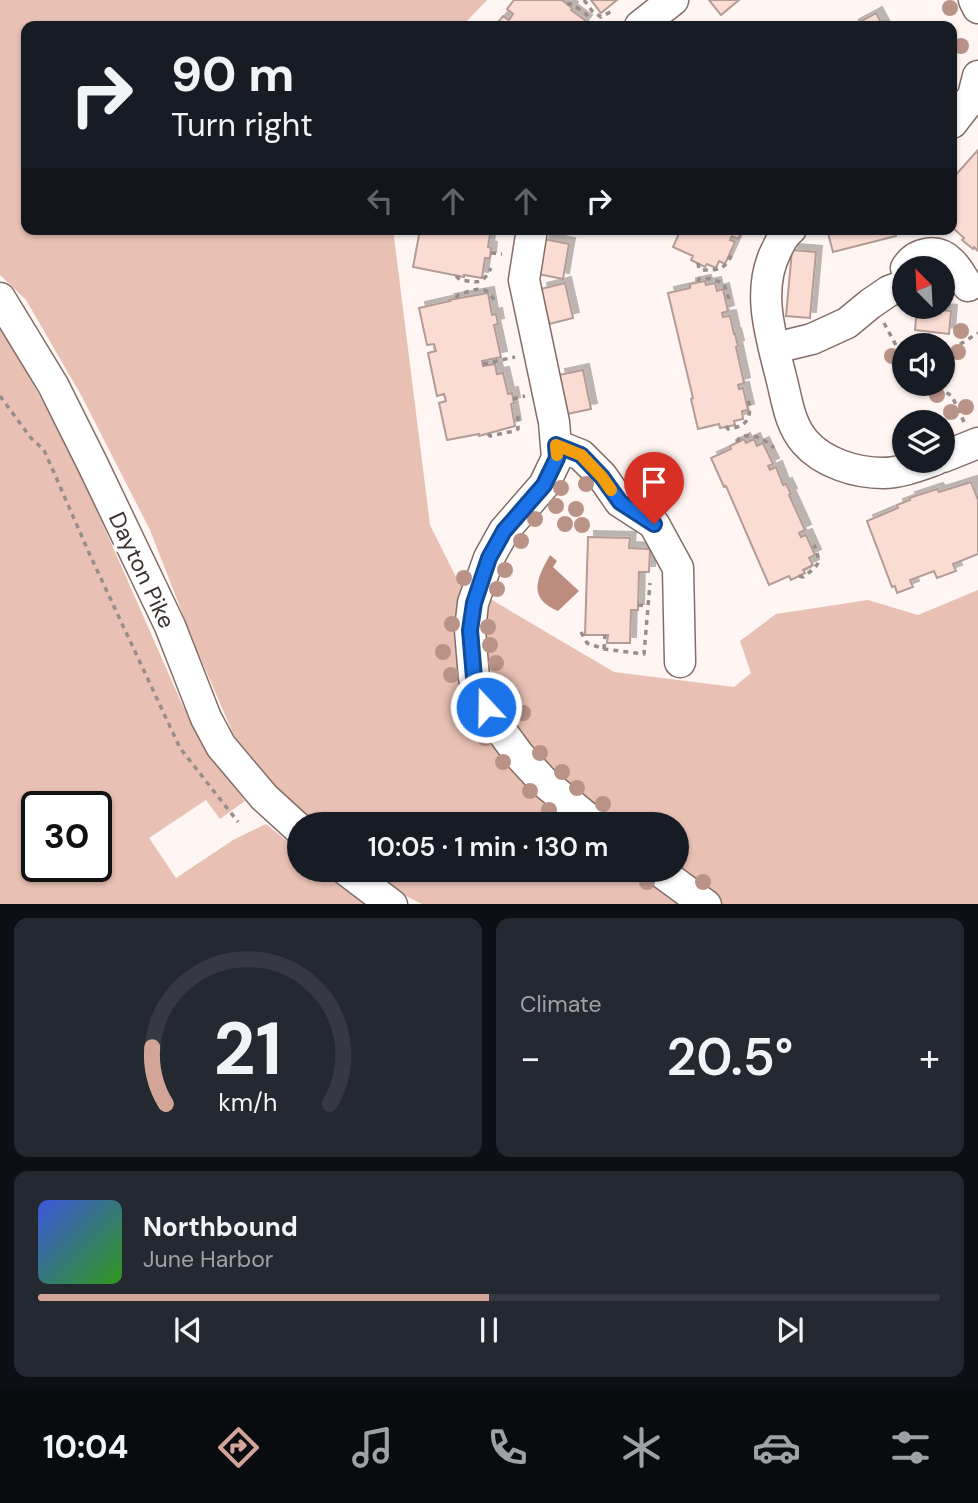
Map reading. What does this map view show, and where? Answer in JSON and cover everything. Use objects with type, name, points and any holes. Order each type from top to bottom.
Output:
[{"type":"street","points":[[646,21],[673,0]]},
{"type":"street","points":[[974,0],[978,8]]},
{"type":"street","points":[[957,117],[973,96],[978,76]]},
{"type":"street","points":[[531,235],[524,280],[554,422],[557,458],[544,485],[504,531],[485,568],[474,603],[470,630],[474,678],[486,707],[519,755],[545,783],[580,812]]},
{"type":"street","points":[[785,235],[768,271],[766,292],[767,311],[793,424],[806,443],[825,458],[861,471],[892,471]]},
{"type":"street","points":[[920,256],[936,253],[941,256]]},
{"type":"street","points":[[775,348],[811,339],[847,323],[892,290]]},
{"type":"street","name":"Dayton Pike","points":[[0,298],[53,385],[92,463],[170,626],[206,718],[221,746],[264,797],[287,818]]},
{"type":"street","points":[[955,452],[976,443]]},
{"type":"street","points":[[556,445],[581,455],[602,477],[620,502],[654,524],[678,568],[680,662]]},
{"type":"street","points":[[362,882],[391,904]]},
{"type":"street","points":[[674,882],[705,904]]},
{"type":"path","points":[[584,0],[598,16],[614,10]]},
{"type":"path","points":[[567,4],[572,4],[586,13],[588,21]]},
{"type":"path","points":[[698,263],[702,270],[722,269],[732,254]]},
{"type":"path","points":[[456,276],[460,280],[481,282],[491,268]]},
{"type":"path","points":[[698,282],[703,278],[719,281],[724,284],[729,299]]},
{"type":"path","points":[[456,298],[458,295],[483,289],[489,290],[495,303]]},
{"type":"path","points":[[870,304],[892,338]]},
{"type":"path","points":[[955,347],[978,333]]},
{"type":"path","points":[[483,364],[526,355]]},
{"type":"path","points":[[0,396],[44,450],[180,748],[238,822]]},
{"type":"path","points":[[951,396],[976,443]]},
{"type":"path","points":[[726,426],[728,429],[737,428],[750,416],[748,398]]},
{"type":"path","points":[[488,434],[500,435],[518,429],[518,412]]},
{"type":"path","points":[[737,442],[745,435],[764,439],[774,448]]},
{"type":"path","points":[[799,576],[803,577],[819,562],[814,545]]},
{"type":"path","points":[[581,632],[587,643],[604,649],[644,654],[650,583]]},
{"type":"path","points":[[638,605],[648,606]]},
{"type":"path","points":[[604,649],[605,635]]},
{"type":"shaded area","points":[[0,0],[487,0],[467,21],[21,21],[21,235],[394,235],[430,525],[457,579],[467,585],[463,677],[569,812],[298,811],[249,759],[233,733],[150,530],[81,395],[26,300],[0,275]]},
{"type":"shaded area","points":[[0,322],[79,470],[181,702],[202,743],[245,801],[220,819],[206,800],[149,838],[176,878],[233,840],[266,824],[287,841],[287,882],[341,882],[373,904],[0,904]]},
{"type":"shaded area","points":[[550,555],[557,561],[553,567],[579,591],[558,611],[548,606],[538,594],[541,572]]},
{"type":"shaded area","points":[[978,590],[978,904],[722,904],[689,878],[689,812],[604,812],[565,782],[519,734],[494,689],[482,630],[487,597],[614,672],[734,687],[751,673],[740,641],[776,614],[868,600],[918,615]]},
{"type":"shaded area","points":[[386,882],[660,882],[684,904],[422,904]]},
{"type":"building","points":[[514,0],[562,0],[586,21],[499,21],[503,16],[509,20],[513,14],[507,9]]},
{"type":"building","points":[[591,0],[617,0],[601,13]]},
{"type":"building","points":[[709,0],[739,0],[721,15]]},
{"type":"building","points":[[876,13],[880,21],[861,21]]},
{"type":"building","points":[[978,150],[978,251],[962,240],[964,238],[957,232],[957,173]]},
{"type":"building","points":[[419,235],[490,235],[490,258],[485,258],[482,278],[413,267]]},
{"type":"building","points":[[678,235],[740,235],[738,239],[732,236],[730,240],[735,242],[725,264],[719,261],[716,268],[707,264],[705,267],[691,260],[693,256],[673,247]]},
{"type":"building","points":[[829,235],[896,235],[896,236],[833,252]]},
{"type":"building","points":[[544,239],[569,244],[563,279],[538,274]]},
{"type":"building","points":[[792,250],[816,252],[810,318],[786,316]]},
{"type":"building","points":[[705,281],[706,285],[715,283],[717,291],[723,289],[728,311],[722,313],[723,317],[730,316],[735,334],[744,383],[738,385],[739,389],[743,388],[748,410],[742,411],[743,419],[734,421],[735,425],[720,428],[719,424],[698,429],[668,293]]},
{"type":"building","points":[[565,283],[573,318],[549,324],[541,289]]},
{"type":"building","points":[[488,293],[492,315],[496,314],[498,324],[494,325],[501,357],[482,361],[483,366],[495,364],[497,374],[503,373],[508,394],[512,393],[515,426],[479,436],[447,440],[439,403],[446,401],[444,394],[437,396],[428,353],[436,351],[434,344],[427,345],[419,308]]},
{"type":"building","points":[[916,319],[950,319],[949,333],[915,330]]},
{"type":"building","points":[[583,370],[591,409],[567,414],[559,375]]},
{"type":"building","points":[[744,439],[746,443],[754,439],[757,446],[763,443],[773,464],[768,466],[770,470],[776,467],[783,485],[786,484],[791,494],[789,495],[805,530],[799,533],[801,537],[806,535],[815,555],[809,558],[813,565],[803,570],[805,573],[791,580],[789,576],[769,585],[711,458],[731,449],[730,446]]},
{"type":"building","points":[[971,482],[978,500],[978,554],[953,564],[956,571],[937,578],[934,571],[910,580],[913,587],[897,593],[895,586],[892,587],[867,521],[898,508],[897,505],[910,500],[909,498]]},
{"type":"building","points":[[588,537],[630,538],[629,548],[650,549],[649,572],[639,572],[638,610],[631,610],[630,643],[607,643],[608,635],[585,635]]},
{"type":"slow traffic","points":[[557,455],[556,445],[581,455],[611,490]]},
{"type":"route","points":[[486,707],[474,678],[470,630],[474,603],[489,558],[504,531],[544,485],[557,458],[556,445],[581,455],[602,477],[620,502],[654,524]]}]
